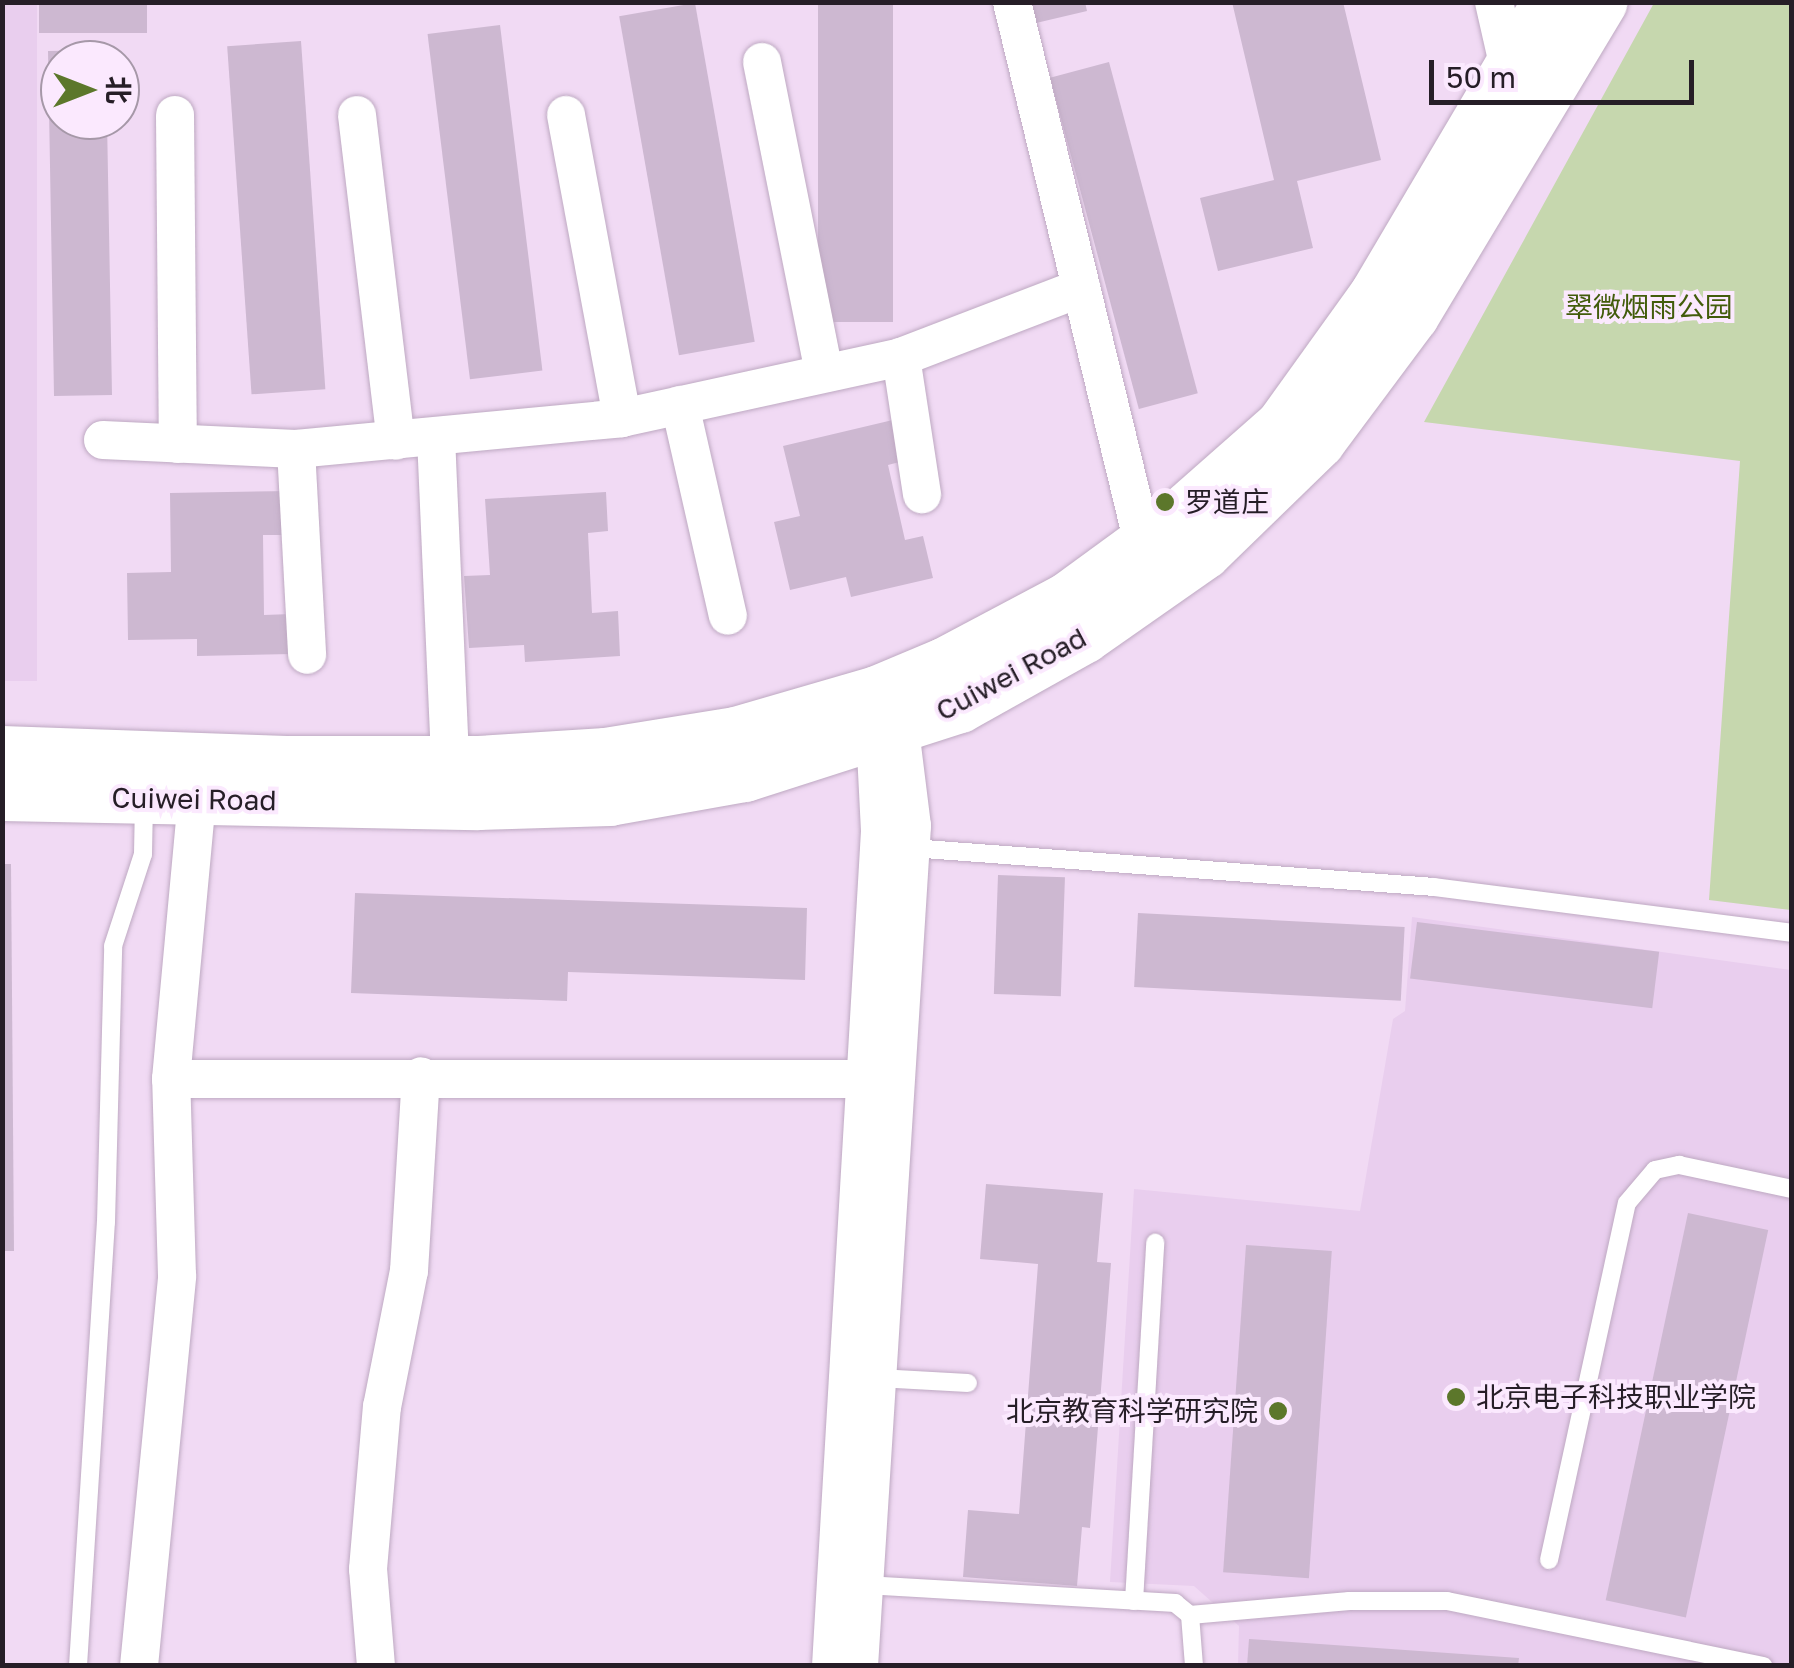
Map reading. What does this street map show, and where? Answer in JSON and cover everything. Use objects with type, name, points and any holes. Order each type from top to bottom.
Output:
[{"type":"main road","name":"Cuiwei Road","points":[[2,795],[610,800],[745,776],[883,721],[1067,598],[1143,542],[1282,425],[1376,294],[1549,2]]},
{"type":"main road","name":"Cuiwei Road","points":[[2,752],[450,762],[606,754],[736,733],[883,721],[960,707],[1084,637],[1205,552],[1319,442],[1413,316],[1602,2]]},
{"type":"street","points":[[1012,2],[1143,542]]},
{"type":"street","points":[[1494,2],[1510,68]]},
{"type":"street","points":[[762,62],[824,373]]},
{"type":"street","points":[[176,115],[178,444]]},
{"type":"street","points":[[356,115],[396,441]]},
{"type":"street","points":[[566,115],[622,418]]},
{"type":"street","points":[[104,440],[296,449],[622,418],[901,357],[1081,288]]},
{"type":"street","points":[[901,357],[922,494]]},
{"type":"street","points":[[680,405],[728,616]]},
{"type":"street","points":[[436,436],[450,762]]},
{"type":"street","points":[[296,449],[307,656]]},
{"type":"street","points":[[831,1666],[880,1078],[911,848],[883,721]]},
{"type":"street","points":[[860,1666],[878,1378],[883,721]]},
{"type":"street","points":[[138,1666],[177,1276],[172,1079],[197,799]]},
{"type":"street","points":[[376,1666],[368,1569],[382,1407],[409,1271],[421,1076]]},
{"type":"street","points":[[172,1079],[880,1078]]},
{"type":"lane","points":[[78,1666],[106,1222],[113,946],[143,854],[144,798]]},
{"type":"lane","points":[[911,848],[1434,887],[1792,932]]},
{"type":"lane","points":[[1549,1560],[1627,1203],[1655,1170],[1680,1164],[1792,1189]]},
{"type":"lane","points":[[1134,1601],[1156,1244]]},
{"type":"lane","points":[[878,1378],[968,1383]]},
{"type":"lane","points":[[865,1585],[1175,1603],[1190,1616],[1194,1666]]},
{"type":"lane","points":[[1190,1616],[1349,1602],[1447,1602],[1763,1666]]},
{"type":"shaded area","points":[[2,3],[37,3],[37,681],[2,681]]},
{"type":"shaded area","name":"北京电子科技职业学院","points":[[1412,917],[1791,970],[1791,1665],[1238,1665],[1239,1626],[1194,1586],[1110,1582],[1134,1189],[1360,1211],[1393,1019],[1405,1011]]},
{"type":"green space","name":"翠微烟雨公园","points":[[1654,3],[1791,3],[1791,910],[1709,900],[1740,461],[1424,422]]},
{"type":"building","points":[[39,2],[147,2],[147,33],[39,33]]},
{"type":"building","points":[[818,2],[893,2],[893,322],[818,322]]},
{"type":"building","points":[[1031,2],[1085,2],[1087,11],[1036,23]]},
{"type":"building","points":[[1232,2],[1343,2],[1381,160],[1297,181],[1313,248],[1218,271],[1200,198],[1274,180]]},
{"type":"building","points":[[695,3],[755,342],[679,355],[619,16]]},
{"type":"building","points":[[500,25],[542,370],[470,379],[428,34]]},
{"type":"building","points":[[301,41],[325,389],[252,394],[227,46]]},
{"type":"building","points":[[1109,62],[1198,393],[1139,409],[1050,78]]},
{"type":"building","points":[[50,140],[107,140],[112,395],[54,396]]},
{"type":"building","points":[[897,419],[907,460],[888,465],[905,540],[923,536],[933,578],[851,597],[846,577],[790,590],[774,522],[800,516],[783,446]]},
{"type":"building","points":[[291,491],[292,535],[263,535],[264,615],[291,614],[292,654],[197,656],[197,639],[128,640],[127,573],[171,572],[170,493]]},
{"type":"building","points":[[606,492],[608,531],[588,533],[592,613],[618,611],[620,656],[525,662],[524,645],[469,648],[464,576],[490,575],[485,499]]},
{"type":"building","points":[[2,864],[11,864],[14,1251],[2,1251]]},
{"type":"building","points":[[998,875],[1065,877],[1061,996],[994,994]]},
{"type":"building","points":[[355,893],[807,908],[805,980],[568,972],[567,1001],[351,993]]},
{"type":"building","points":[[1138,913],[1405,927],[1401,1001],[1134,987]]},
{"type":"building","points":[[1417,922],[1659,952],[1652,1008],[1410,979]]},
{"type":"building","points":[[986,1184],[1103,1193],[1097,1262],[1111,1263],[1090,1528],[1082,1527],[1077,1586],[963,1577],[968,1510],[1019,1514],[1038,1264],[980,1259]]},
{"type":"building","points":[[1688,1213],[1768,1230],[1686,1617],[1606,1600]]},
{"type":"building","name":"北京教育科学研究院","points":[[1246,1245],[1332,1251],[1309,1578],[1223,1572]]},
{"type":"building","points":[[1249,1639],[1519,1658],[1518,1666],[1247,1666]]},
{"type":"place","name":"罗道庄","points":[[1165,502]]},
{"type":"place","name":"北京电子科技职业学院","points":[[1456,1397]]},
{"type":"place","name":"北京教育科学研究院","points":[[1278,1411]]}]
